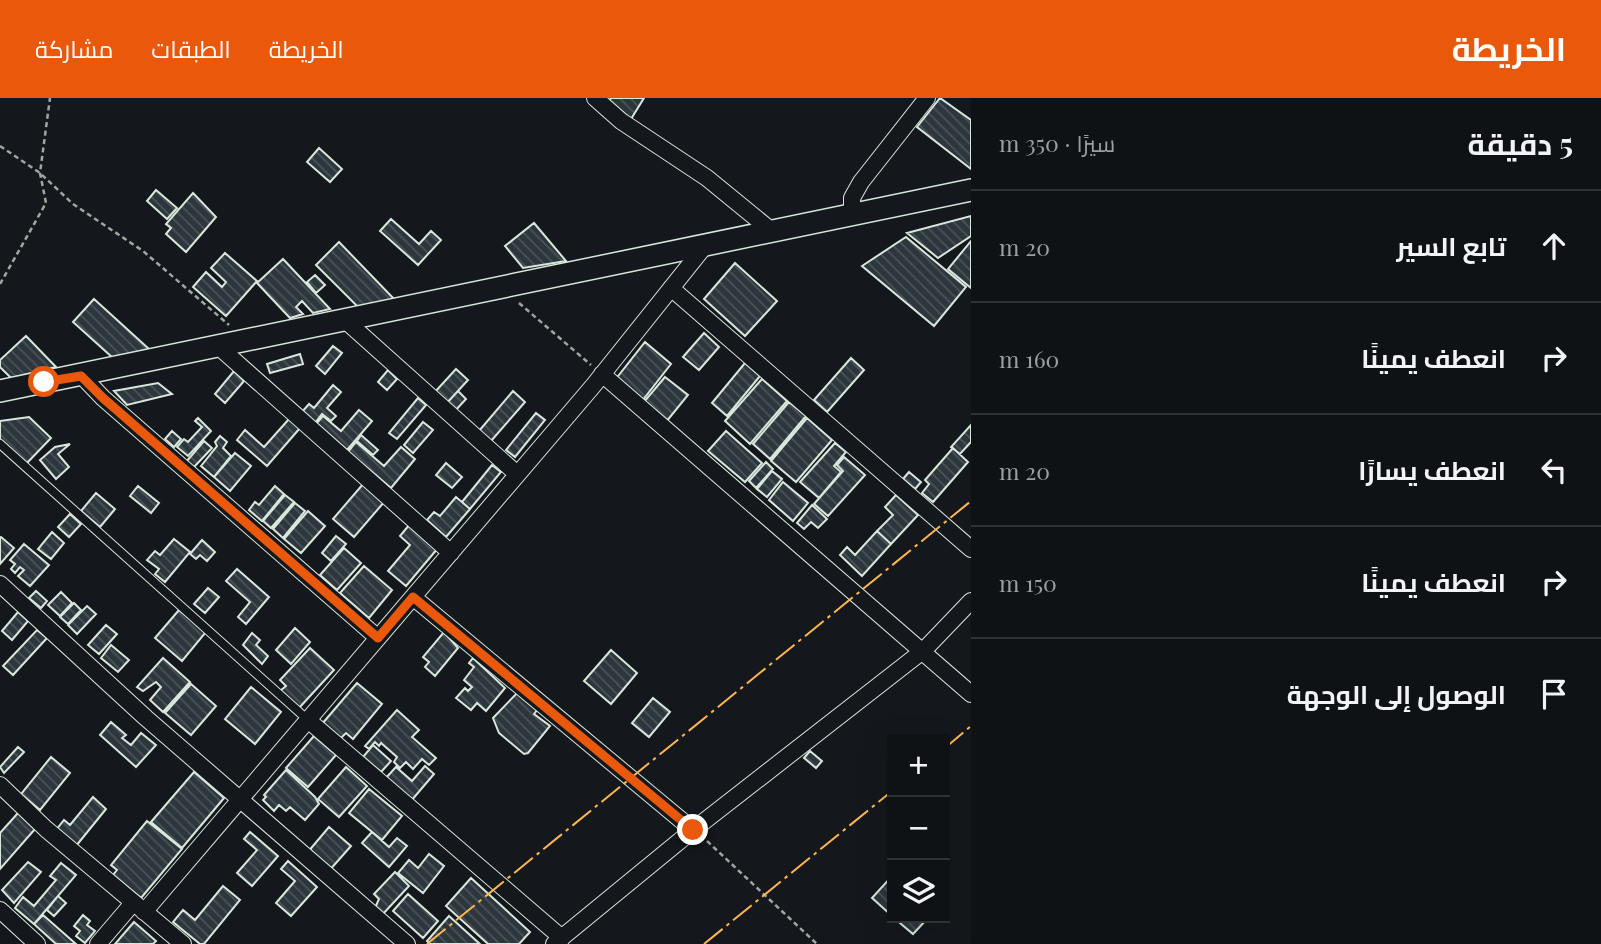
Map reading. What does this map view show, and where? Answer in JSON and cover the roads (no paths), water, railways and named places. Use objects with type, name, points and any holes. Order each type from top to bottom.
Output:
[{"type":"street","points":[[595,98],[621,121],[708,178],[773,232]]},
{"type":"street","points":[[852,215],[852,198],[861,182],[928,98]]},
{"type":"street","points":[[0,391],[971,190]]},
{"type":"street","points":[[98,944],[139,907],[240,800],[602,374],[704,247]]},
{"type":"street","points":[[671,288],[971,550]]},
{"type":"street","points":[[346,321],[517,474]]},
{"type":"street","points":[[219,347],[451,553]]},
{"type":"street","points":[[602,374],[924,650],[971,694]]},
{"type":"street","points":[[81,376],[378,638]]},
{"type":"street","points":[[0,584],[240,800],[407,944]]},
{"type":"street","points":[[413,597],[693,830]]},
{"type":"street","points":[[308,720],[558,941],[693,830],[924,650],[971,601]]},
{"type":"street","points":[[0,785],[183,944]]},
{"type":"street","points":[[0,910],[37,944]]},
{"type":"lane","points":[[0,444],[308,720]]}]
